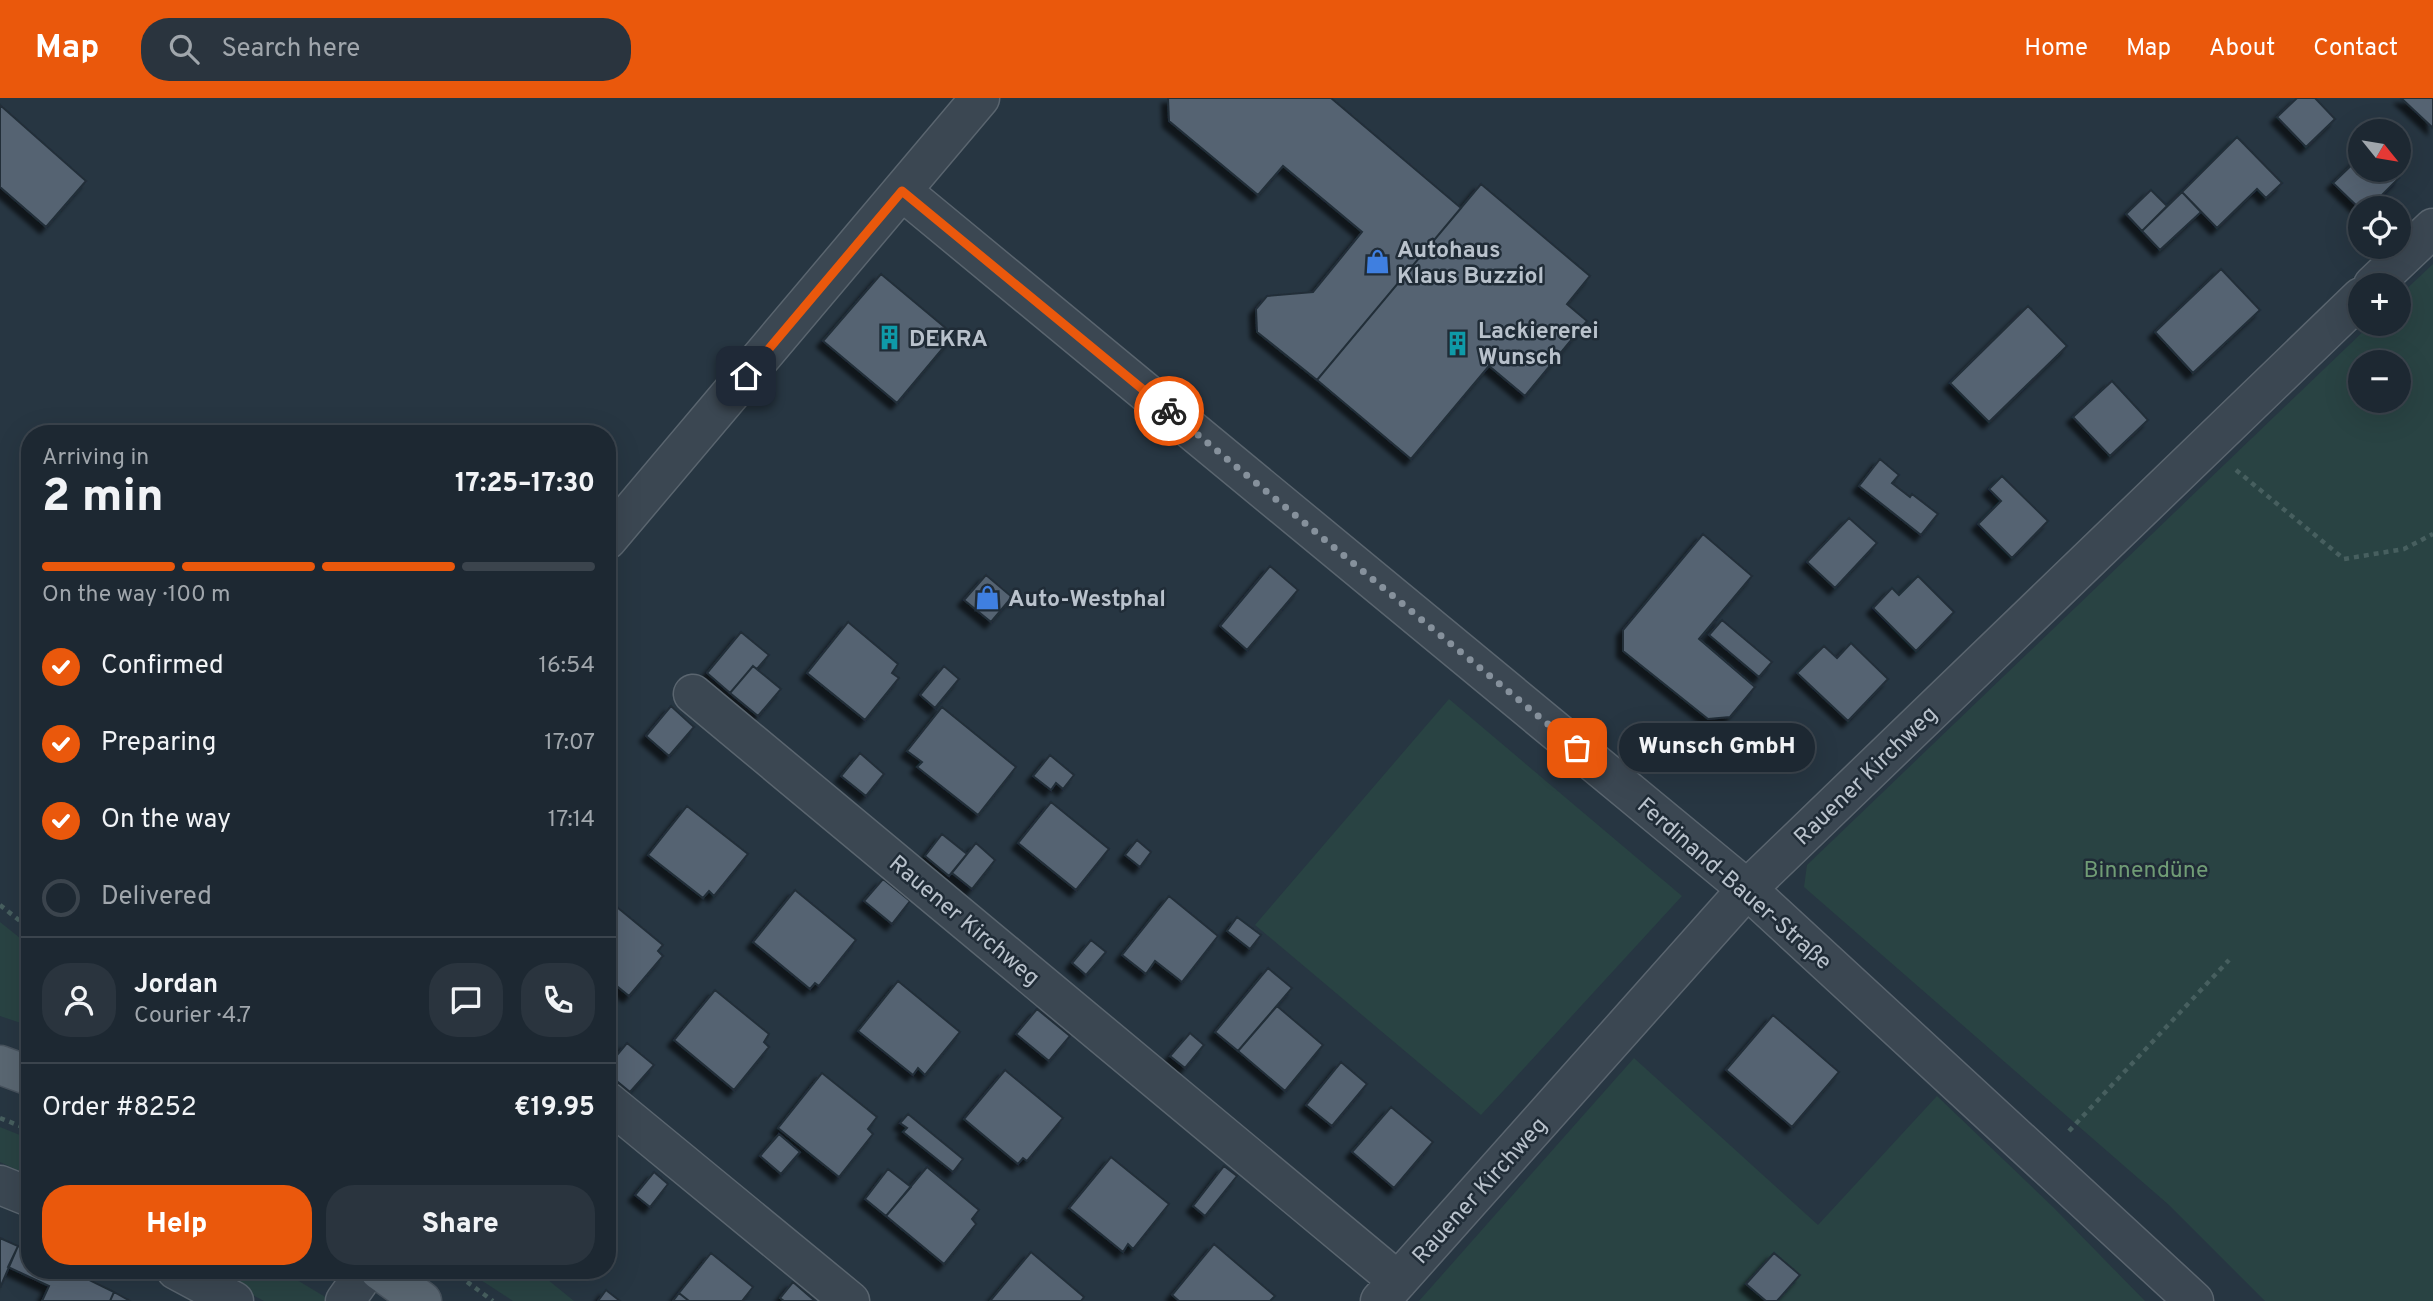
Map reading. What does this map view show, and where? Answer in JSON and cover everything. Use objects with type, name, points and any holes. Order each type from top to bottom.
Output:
[{"type":"main road","points":[[0,1065],[21,1073]]},
{"type":"main road","points":[[391,1279],[422,1301]]},
{"type":"street","points":[[616,529],[980,98]]},
{"type":"street","name":"Ferdinand-Bauer-Straße","points":[[902,191],[1747,889],[2194,1301]]},
{"type":"street","points":[[2386,273],[2433,228]]},
{"type":"street","name":"Rauener Kirchweg","points":[[693,694],[1389,1291],[1747,889],[2348,309]]},
{"type":"street","points":[[616,1108],[850,1301]]},
{"type":"street","points":[[0,1185],[21,1193]]},
{"type":"street","points":[[193,1279],[234,1301]]},
{"type":"street","points":[[345,1301],[361,1279]]},
{"type":"path","points":[[2205,445],[2344,559],[2404,549],[2433,534]]},
{"type":"path","points":[[0,905],[21,922]]},
{"type":"path","points":[[2042,1160],[2229,960]]},
{"type":"path","points":[[0,1118],[21,1126]]},
{"type":"path","points":[[463,1279],[494,1301]]},
{"type":"green space","name":"Binnendüne","points":[[2433,264],[2433,1301],[2265,1301],[2169,1205],[1804,887],[1807,865],[2358,336],[2411,336],[2411,285]]},
{"type":"green space","points":[[1449,699],[1682,896],[1481,1115],[1255,925]]},
{"type":"green space","points":[[0,922],[21,939],[21,1023],[0,1016]]},
{"type":"green space","points":[[1634,1058],[1818,1225],[1937,1096],[2054,1208],[2145,1301],[1419,1301]]},
{"type":"green space","points":[[0,1127],[21,1135],[21,1172],[0,1162]]},
{"type":"green space","points":[[223,1279],[295,1279],[327,1298],[325,1301],[264,1301]]},
{"type":"green space","points":[[479,1279],[547,1279],[574,1301],[513,1301]]},
{"type":"building","name":"Autohaus Klaus Buzziol","points":[[1168,98],[1331,98],[1461,208],[1317,380],[1257,332],[1256,309],[1267,296],[1313,292],[1362,232],[1283,166],[1258,195],[1169,121]]},
{"type":"building","points":[[2297,98],[2315,98],[2335,119],[2306,147],[2277,117]]},
{"type":"building","points":[[2401,98],[2433,98],[2433,128]]},
{"type":"building","points":[[0,105],[86,181],[46,227],[0,187]]},
{"type":"building","points":[[2237,137],[2282,183],[2266,198],[2257,189],[2217,228],[2182,192]]},
{"type":"building","points":[[2348,169],[2348,182],[2395,182],[2381,196],[2348,197],[2333,183]]},
{"type":"building","name":"Lackiererei Wunsch","points":[[1481,184],[1590,276],[1567,304],[1587,321],[1525,396],[1489,366],[1411,459],[1317,380]]},
{"type":"building","points":[[2151,190],[2167,206],[2142,231],[2126,214]]},
{"type":"building","points":[[2182,192],[2201,212],[2160,250],[2142,231]]},
{"type":"building","points":[[2221,269],[2260,310],[2193,373],[2155,332]]},
{"type":"building","name":"DEKRA","points":[[881,274],[954,335],[897,403],[823,341]]},
{"type":"building","points":[[2028,306],[2067,346],[1989,422],[1950,383]]},
{"type":"building","points":[[2112,381],[2148,420],[2110,456],[2073,417]]},
{"type":"building","points":[[1880,459],[1899,475],[1892,483],[1938,514],[1921,535],[1859,486]]},
{"type":"building","points":[[2002,476],[2048,521],[2012,558],[1978,524],[2001,501],[1989,489]]},
{"type":"building","points":[[1849,518],[1877,543],[1835,588],[1807,562]]},
{"type":"building","points":[[1703,534],[1752,576],[1699,639],[1755,687],[1730,717],[1708,719],[1623,651],[1623,630]]},
{"type":"building","points":[[1270,566],[1298,590],[1247,650],[1220,626]]},
{"type":"building","name":"Auto-Westphal","points":[[986,575],[1012,597],[991,622],[964,600]]},
{"type":"building","points":[[1918,576],[1954,612],[1916,651],[1873,608],[1892,588],[1899,595]]},
{"type":"building","points":[[1722,620],[1772,662],[1759,677],[1709,635]]},
{"type":"building","points":[[848,622],[898,664],[892,673],[899,678],[865,720],[807,673]]},
{"type":"building","points":[[741,632],[769,655],[757,669],[753,666],[730,693],[707,673]]},
{"type":"building","points":[[1851,643],[1888,679],[1848,721],[1797,673],[1824,646],[1837,658]]},
{"type":"building","points":[[753,666],[781,689],[758,716],[730,693]]},
{"type":"building","points":[[944,666],[959,679],[935,708],[920,695]]},
{"type":"building","points":[[671,706],[694,727],[669,756],[646,736]]},
{"type":"building","points":[[942,707],[1016,767],[978,815],[917,767],[922,762],[907,751]]},
{"type":"building","points":[[860,753],[884,774],[866,796],[841,776]]},
{"type":"building","points":[[1050,755],[1074,775],[1063,789],[1056,783],[1051,790],[1033,776]]},
{"type":"building","points":[[1051,802],[1109,849],[1076,890],[1018,843]]},
{"type":"building","points":[[687,806],[748,854],[714,896],[709,891],[703,898],[648,855]]},
{"type":"building","points":[[942,834],[967,854],[949,876],[925,856]]},
{"type":"building","points":[[1137,840],[1151,852],[1140,867],[1125,855]]},
{"type":"building","points":[[976,843],[995,860],[972,889],[952,873]]},
{"type":"building","points":[[883,879],[910,901],[892,924],[864,901]]},
{"type":"building","points":[[795,890],[856,940],[819,986],[815,983],[810,989],[753,942]]},
{"type":"building","points":[[1169,896],[1218,936],[1182,982],[1155,961],[1146,974],[1122,955]]},
{"type":"building","points":[[616,906],[663,945],[658,951],[663,956],[629,996],[616,985]]},
{"type":"building","points":[[1237,917],[1261,935],[1250,949],[1227,931]]},
{"type":"building","points":[[1091,940],[1106,952],[1086,975],[1072,963]]},
{"type":"building","points":[[1268,968],[1292,988],[1238,1051],[1215,1032]]},
{"type":"building","points":[[898,981],[960,1032],[925,1075],[918,1068],[913,1075],[858,1031]]},
{"type":"building","points":[[715,990],[769,1034],[764,1042],[769,1047],[734,1090],[674,1040]]},
{"type":"building","points":[[1277,1006],[1323,1045],[1285,1091],[1238,1051]]},
{"type":"building","points":[[1037,1009],[1070,1036],[1049,1061],[1016,1034]]},
{"type":"building","points":[[1773,1015],[1839,1072],[1792,1127],[1726,1070]]},
{"type":"building","points":[[1190,1033],[1204,1045],[1185,1068],[1170,1056]]},
{"type":"building","points":[[627,1043],[654,1065],[630,1092],[616,1080],[616,1056]]},
{"type":"building","points":[[1341,1062],[1367,1084],[1332,1126],[1306,1105]]},
{"type":"building","points":[[1005,1070],[1063,1118],[1027,1161],[1023,1158],[1018,1164],[964,1119]]},
{"type":"building","points":[[822,1073],[877,1117],[868,1129],[873,1134],[839,1177],[778,1128]]},
{"type":"building","points":[[1391,1107],[1433,1142],[1394,1188],[1352,1152]]},
{"type":"building","points":[[908,1114],[963,1159],[953,1172],[903,1132],[907,1128],[900,1123]]},
{"type":"building","points":[[779,1134],[800,1152],[781,1174],[760,1156]]},
{"type":"building","points":[[1111,1157],[1169,1204],[1133,1249],[1128,1244],[1123,1252],[1069,1208]]},
{"type":"building","points":[[1224,1166],[1237,1176],[1205,1216],[1193,1206]]},
{"type":"building","points":[[927,1167],[979,1210],[972,1219],[976,1224],[944,1264],[886,1216]]},
{"type":"building","points":[[888,1169],[911,1187],[886,1216],[865,1199]]},
{"type":"building","points":[[654,1172],[668,1184],[650,1207],[635,1195]]},
{"type":"building","points":[[0,1238],[18,1246],[0,1288]]},
{"type":"building","points":[[1214,1244],[1275,1296],[1270,1301],[1179,1301],[1172,1295]]},
{"type":"building","points":[[18,1246],[21,1247],[21,1273],[8,1267]]},
{"type":"building","points":[[1031,1252],[1084,1297],[1081,1301],[990,1301]]},
{"type":"building","points":[[711,1253],[753,1287],[742,1301],[689,1301],[679,1293]]},
{"type":"building","points":[[1774,1253],[1800,1275],[1777,1301],[1766,1301],[1746,1284]]},
{"type":"building","points":[[34,1279],[87,1279],[114,1292],[110,1301],[42,1301],[49,1286]]},
{"type":"building","points":[[793,1282],[815,1301],[784,1301],[780,1298]]},
{"type":"building","points":[[606,1290],[620,1301],[598,1301]]},
{"type":"building","points":[[114,1292],[130,1301],[110,1301]]},
{"type":"building","points":[[679,1293],[689,1301],[673,1301]]},
{"type":"way so far","points":[[1169,411],[1577,748]]},
{"type":"place","name":"Autohaus Klaus Buzziol","points":[[1377,262]]},
{"type":"place","name":"DEKRA","points":[[889,338]]},
{"type":"place","name":"Lackiererei Wunsch","points":[[1458,343]]},
{"type":"place","name":"Auto-Westphal","points":[[988,598]]},
{"type":"place","name":"Wunsch GmbH","points":[[1577,748]]},
{"type":"route","points":[[746,376],[902,191],[1169,411]]}]
